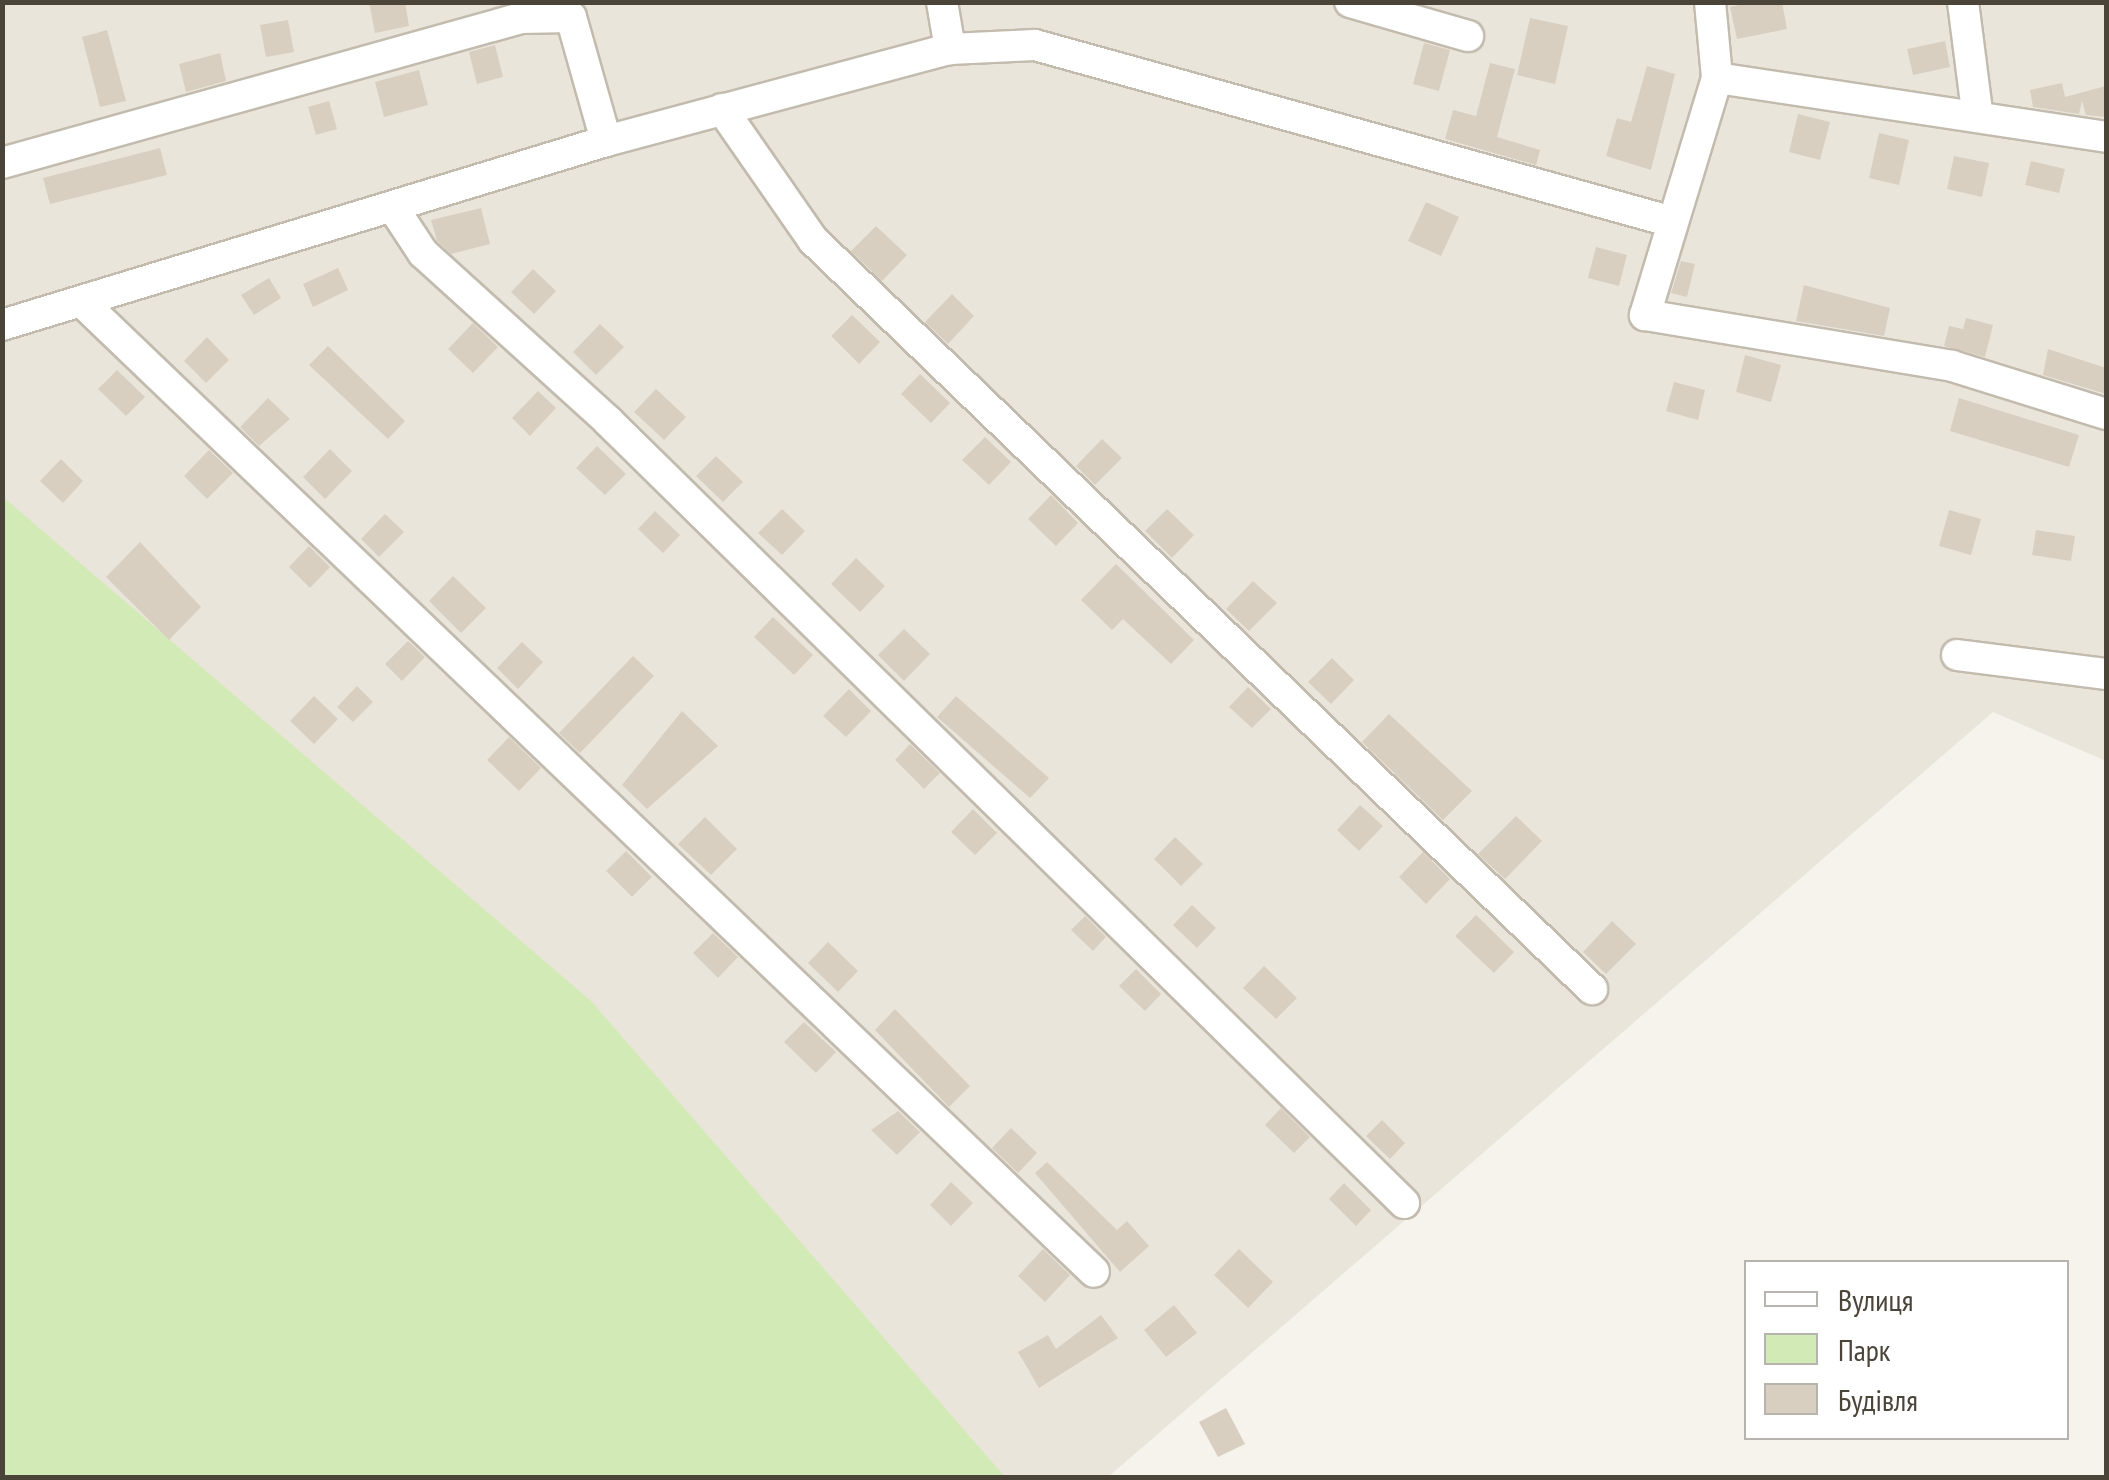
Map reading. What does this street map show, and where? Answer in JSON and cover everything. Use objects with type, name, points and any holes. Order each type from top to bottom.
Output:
[{"type":"street","points":[[942,2],[950,49]]},
{"type":"street","points":[[1350,2],[1468,36]]},
{"type":"street","points":[[1710,2],[1717,78],[1669,221],[1645,315],[1952,366],[2106,414]]},
{"type":"street","points":[[1963,2],[1976,112]]},
{"type":"street","points":[[2,163],[521,18],[571,17],[606,141]]},
{"type":"street","points":[[2,325],[396,212],[606,141],[950,49],[1035,45],[1669,221]]},
{"type":"street","points":[[1717,78],[1896,111],[1976,112],[2019,130],[2106,137]]},
{"type":"street","points":[[722,109],[813,240],[1592,988]]},
{"type":"street","points":[[396,212],[422,253],[608,420],[1404,1204]]},
{"type":"street","points":[[83,303],[1094,1272]]},
{"type":"street","points":[[1957,656],[2106,674]]},
{"type":"shaded area","points":[[2,3],[2106,3],[2106,761],[1993,712],[1108,1477],[997,1477],[3,503]]},
{"type":"green space","points":[[2,496],[591,1001],[1005,1477],[3,1477]]},
{"type":"building","points":[[369,2],[405,2],[409,26],[375,33]]},
{"type":"building","points":[[1782,2],[1787,29],[1737,39],[1730,7]]},
{"type":"building","points":[[1530,18],[1568,26],[1555,84],[1517,75]]},
{"type":"building","points":[[288,20],[294,52],[266,57],[260,25]]},
{"type":"building","points":[[107,30],[126,101],[100,107],[82,37]]},
{"type":"building","points":[[1945,41],[1950,67],[1913,75],[1907,49]]},
{"type":"building","points":[[1424,43],[1450,50],[1439,91],[1413,84]]},
{"type":"building","points":[[495,45],[503,77],[477,84],[469,52]]},
{"type":"building","points":[[220,53],[226,81],[186,92],[179,64]]},
{"type":"building","points":[[1490,63],[1515,69],[1497,137],[1540,150],[1536,165],[1445,139],[1453,110],[1476,116]]},
{"type":"building","points":[[1647,66],[1675,74],[1651,170],[1606,156],[1617,118],[1631,122]]},
{"type":"building","points":[[419,70],[428,105],[384,117],[375,82]]},
{"type":"building","points":[[2062,83],[2065,97],[2106,86],[2106,117],[2086,115],[2082,101],[2079,114],[2033,107],[2030,90]]},
{"type":"building","points":[[329,101],[337,129],[316,135],[308,107]]},
{"type":"building","points":[[1798,114],[1830,122],[1820,160],[1789,152]]},
{"type":"building","points":[[1879,133],[1909,140],[1899,185],[1869,178]]},
{"type":"building","points":[[160,148],[167,175],[50,204],[43,178]]},
{"type":"building","points":[[1954,156],[1989,163],[1982,197],[1947,189]]},
{"type":"building","points":[[2031,161],[2065,169],[2059,193],[2025,185]]},
{"type":"building","points":[[1426,202],[1459,217],[1441,256],[1408,241]]},
{"type":"building","points":[[481,208],[490,244],[451,254],[437,241],[431,220]]},
{"type":"building","points":[[876,226],[907,255],[882,281],[851,251]]},
{"type":"building","points":[[1596,247],[1627,255],[1619,286],[1588,278]]},
{"type":"building","points":[[1681,261],[1695,264],[1687,297],[1671,293]]},
{"type":"building","points":[[338,268],[348,290],[313,307],[303,284]]},
{"type":"building","points":[[533,269],[556,291],[534,314],[511,292]]},
{"type":"building","points":[[269,278],[281,298],[254,315],[241,295]]},
{"type":"building","points":[[1804,285],[1890,308],[1884,336],[1796,321]]},
{"type":"building","points":[[952,294],[974,316],[948,344],[925,322]]},
{"type":"building","points":[[852,315],[880,342],[859,364],[831,336]]},
{"type":"building","points":[[1966,318],[1993,325],[1985,357],[1944,346],[1949,326],[1963,329]]},
{"type":"building","points":[[473,323],[498,347],[473,373],[448,349]]},
{"type":"building","points":[[600,324],[624,347],[596,375],[573,352]]},
{"type":"building","points":[[207,337],[229,360],[206,383],[184,361]]},
{"type":"building","points":[[328,346],[405,421],[388,439],[309,365]]},
{"type":"building","points":[[2048,349],[2106,368],[2106,394],[2043,375]]},
{"type":"building","points":[[1745,355],[1781,365],[1771,402],[1736,392]]},
{"type":"building","points":[[117,370],[145,397],[126,416],[98,389]]},
{"type":"building","points":[[920,374],[950,403],[931,423],[901,394]]},
{"type":"building","points":[[1674,382],[1705,390],[1698,420],[1666,411]]},
{"type":"building","points":[[656,389],[686,417],[664,440],[634,412]]},
{"type":"building","points":[[538,391],[556,408],[530,436],[512,418]]},
{"type":"building","points":[[268,398],[290,419],[259,446],[240,427]]},
{"type":"building","points":[[1959,398],[2079,435],[2069,467],[1950,431]]},
{"type":"building","points":[[985,437],[1011,462],[989,485],[962,460]]},
{"type":"building","points":[[1102,439],[1122,458],[1095,485],[1076,466]]},
{"type":"building","points":[[597,446],[626,474],[605,495],[576,468]]},
{"type":"building","points":[[330,449],[352,471],[325,499],[303,477]]},
{"type":"building","points":[[209,450],[233,473],[207,499],[184,476]]},
{"type":"building","points":[[716,456],[743,482],[723,502],[696,476]]},
{"type":"building","points":[[61,459],[83,481],[63,503],[40,481]]},
{"type":"building","points":[[1051,495],[1078,523],[1056,546],[1028,519]]},
{"type":"building","points":[[782,509],[805,531],[782,555],[758,533]]},
{"type":"building","points":[[1167,509],[1194,535],[1172,558],[1145,531]]},
{"type":"building","points":[[1949,510],[1981,519],[1971,555],[1939,546]]},
{"type":"building","points":[[655,511],[680,535],[663,553],[638,529]]},
{"type":"building","points":[[385,514],[404,532],[379,557],[361,539]]},
{"type":"building","points":[[2036,530],[2075,536],[2071,561],[2032,555]]},
{"type":"building","points":[[140,542],[201,607],[169,640],[106,577]]},
{"type":"building","points":[[309,546],[330,567],[310,588],[289,567]]},
{"type":"building","points":[[856,558],[885,586],[860,612],[831,584]]},
{"type":"building","points":[[1116,564],[1194,640],[1171,664],[1123,619],[1112,630],[1081,600]]},
{"type":"building","points":[[453,576],[486,608],[461,633],[429,601]]},
{"type":"building","points":[[1253,581],[1277,603],[1249,631],[1226,609]]},
{"type":"building","points":[[773,617],[813,655],[794,675],[754,637]]},
{"type":"building","points":[[904,629],[930,654],[904,681],[878,655]]},
{"type":"building","points":[[408,641],[425,657],[402,681],[385,664]]},
{"type":"building","points":[[522,642],[543,662],[518,689],[497,668]]},
{"type":"building","points":[[633,656],[654,676],[580,753],[559,733]]},
{"type":"building","points":[[1332,658],[1354,680],[1331,704],[1308,682]]},
{"type":"building","points":[[357,686],[373,702],[353,722],[337,707]]},
{"type":"building","points":[[1248,687],[1271,709],[1252,728],[1229,707]]},
{"type":"building","points":[[849,689],[871,711],[846,737],[823,716]]},
{"type":"building","points":[[314,696],[338,719],[314,744],[290,721]]},
{"type":"building","points":[[956,696],[1049,778],[1030,798],[937,717]]},
{"type":"building","points":[[682,711],[718,746],[647,809],[622,785]]},
{"type":"building","points":[[1389,714],[1472,791],[1443,820],[1362,742]]},
{"type":"building","points":[[509,737],[541,768],[519,791],[487,760]]},
{"type":"building","points":[[910,744],[940,773],[924,789],[895,760]]},
{"type":"building","points":[[1360,805],[1383,826],[1359,851],[1337,830]]},
{"type":"building","points":[[973,809],[997,833],[975,855],[951,832]]},
{"type":"building","points":[[1516,816],[1542,841],[1505,879],[1478,854]]},
{"type":"building","points":[[705,817],[737,849],[711,875],[678,844]]},
{"type":"building","points":[[1175,837],[1203,864],[1181,886],[1154,859]]},
{"type":"building","points":[[626,851],[652,877],[632,897],[606,871]]},
{"type":"building","points":[[1423,852],[1450,879],[1426,904],[1399,877]]},
{"type":"building","points":[[1192,905],[1216,928],[1197,948],[1173,925]]},
{"type":"building","points":[[1476,915],[1514,952],[1494,973],[1455,936]]},
{"type":"building","points":[[1085,916],[1106,937],[1093,951],[1071,930]]},
{"type":"building","points":[[1612,921],[1636,944],[1606,974],[1583,952]]},
{"type":"building","points":[[713,933],[738,957],[718,978],[693,953]]},
{"type":"building","points":[[828,942],[858,971],[838,992],[808,963]]},
{"type":"building","points":[[1264,966],[1297,998],[1276,1019],[1243,988]]},
{"type":"building","points":[[1136,969],[1161,994],[1145,1011],[1119,986]]},
{"type":"building","points":[[895,1009],[970,1086],[949,1107],[875,1030]]},
{"type":"building","points":[[804,1022],[836,1052],[816,1073],[784,1042]]},
{"type":"building","points":[[1281,1108],[1310,1137],[1294,1153],[1265,1125]]},
{"type":"building","points":[[898,1111],[920,1132],[897,1155],[871,1130]]},
{"type":"building","points":[[1382,1120],[1405,1143],[1390,1159],[1366,1136]]},
{"type":"building","points":[[1011,1128],[1037,1153],[1018,1173],[992,1148]]},
{"type":"building","points":[[1047,1162],[1117,1230],[1127,1221],[1149,1246],[1120,1272],[1035,1173]]},
{"type":"building","points":[[951,1182],[973,1203],[951,1226],[930,1205]]},
{"type":"building","points":[[1344,1183],[1371,1210],[1356,1226],[1329,1199]]},
{"type":"building","points":[[1043,1249],[1070,1275],[1045,1302],[1018,1276]]},
{"type":"building","points":[[1239,1249],[1273,1282],[1248,1308],[1214,1275]]},
{"type":"building","points":[[1174,1305],[1197,1333],[1166,1357],[1144,1330]]},
{"type":"building","points":[[1101,1315],[1118,1338],[1039,1388],[1018,1352],[1048,1335],[1056,1349]]},
{"type":"building","points":[[1226,1408],[1245,1444],[1218,1457],[1199,1422]]}]
